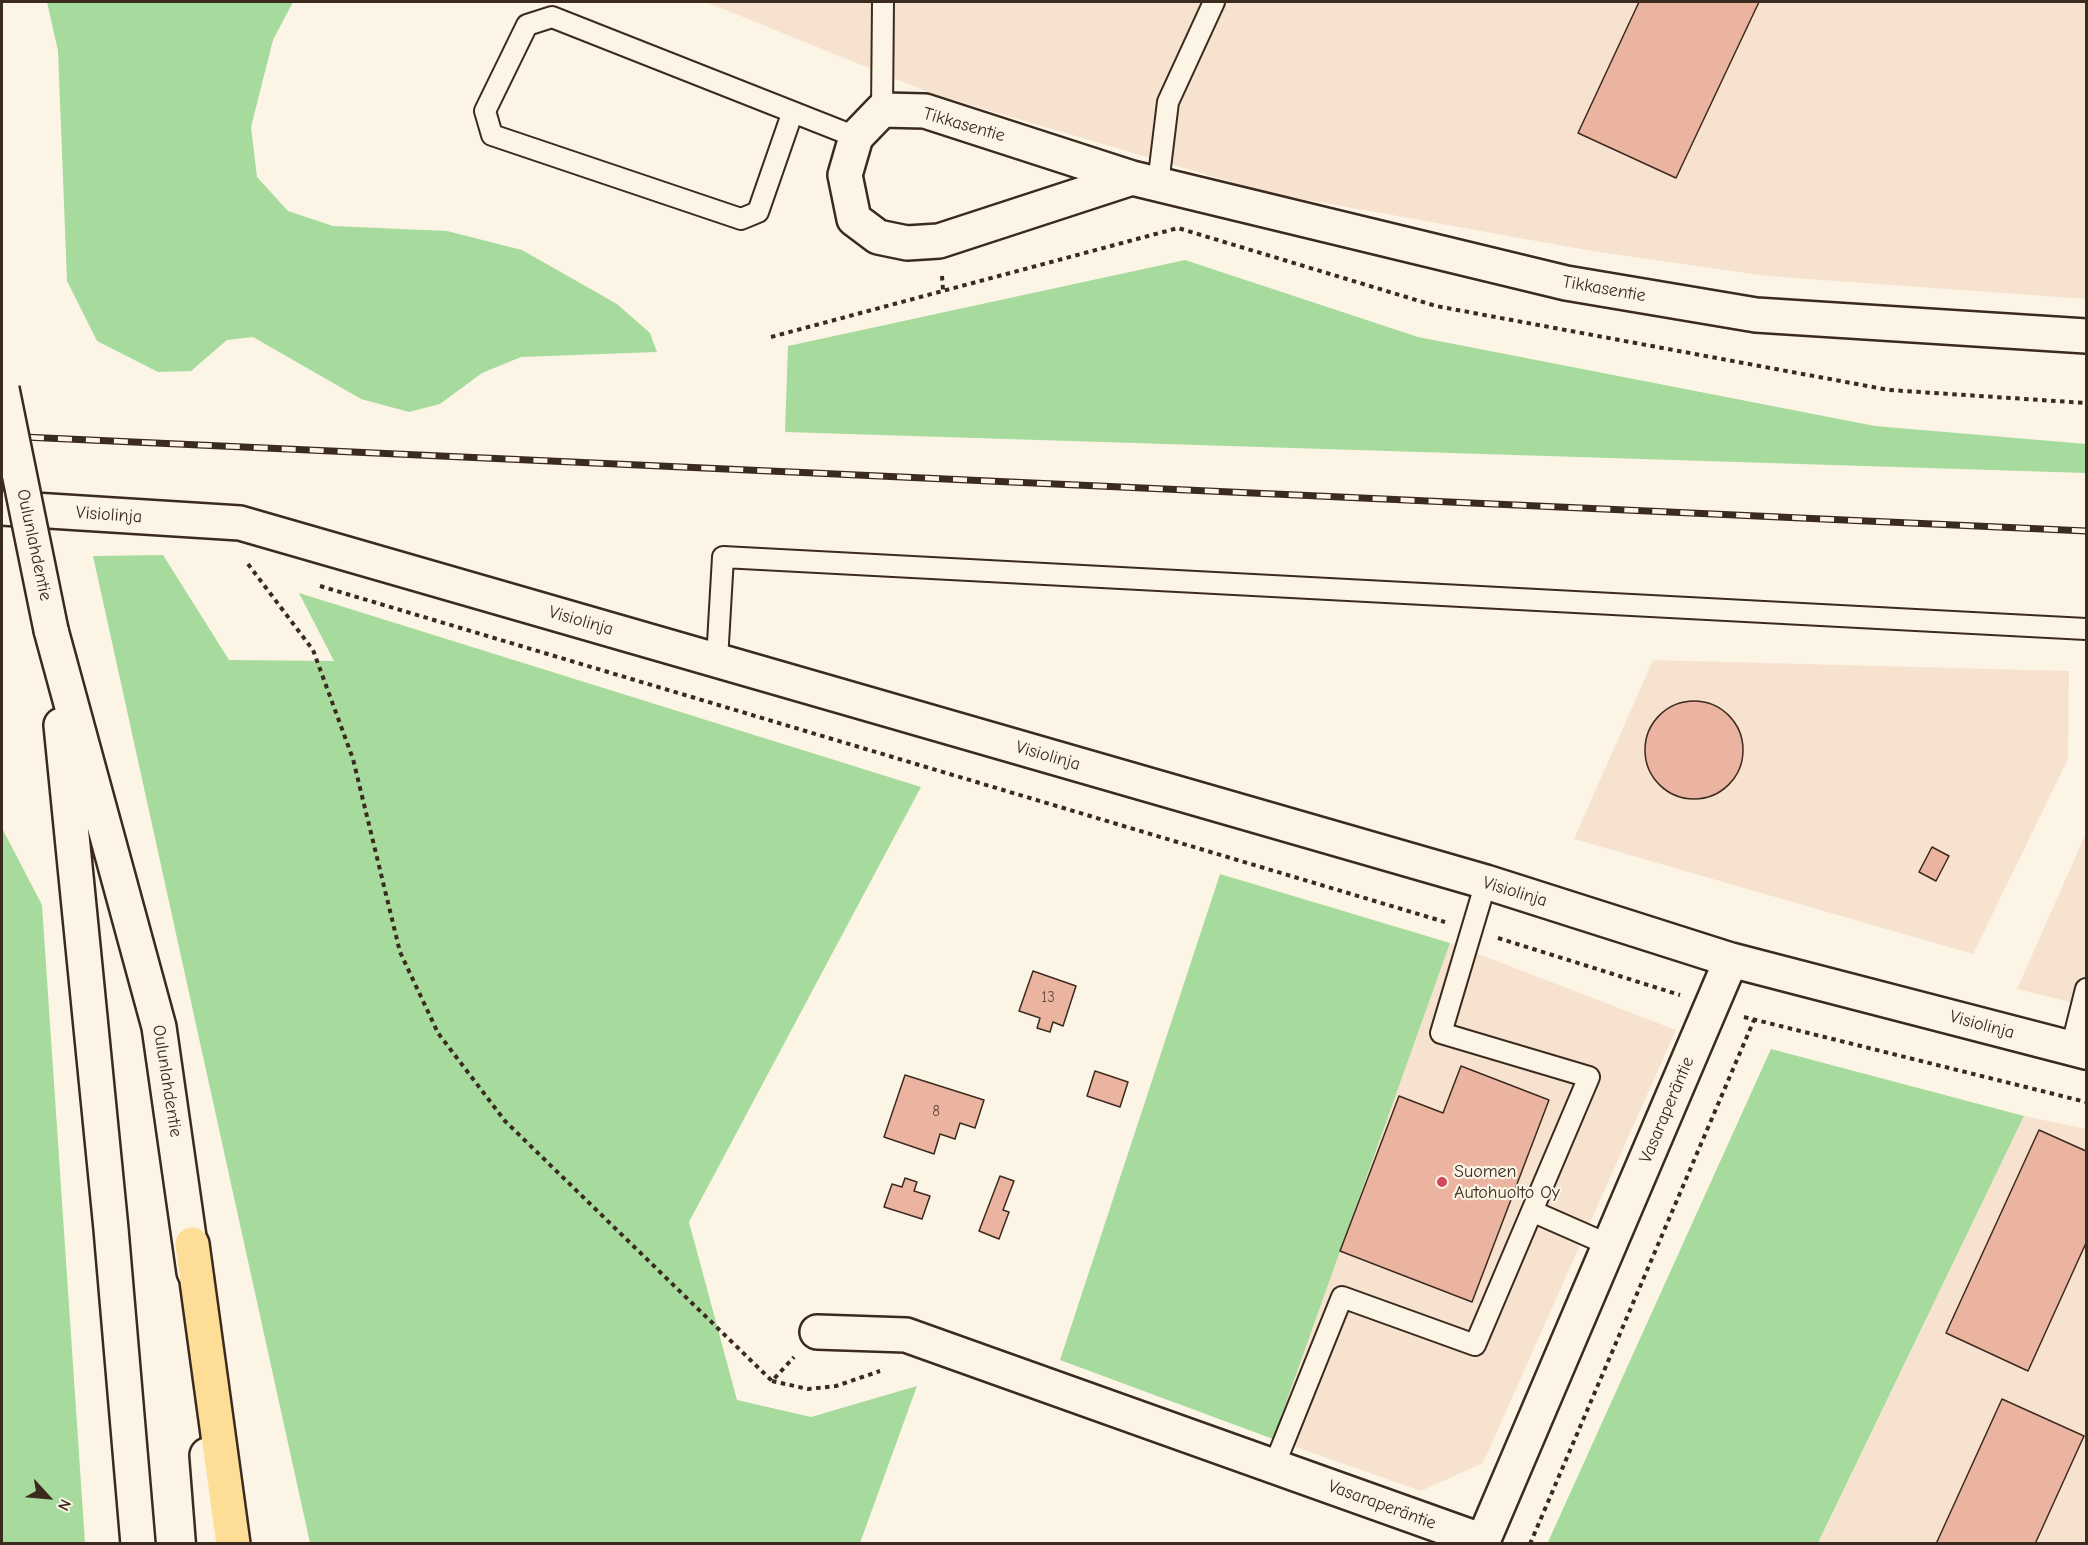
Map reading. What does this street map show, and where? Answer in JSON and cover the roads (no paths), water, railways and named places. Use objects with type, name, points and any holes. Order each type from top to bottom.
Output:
[{"type":"highway","points":[[192,1244],[233,1544]]},
{"type":"street","points":[[882,110],[856,137],[845,175],[854,219],[878,237],[907,243],[939,241],[1145,181]]},
{"type":"street","name":"Tikkasentie","points":[[882,110],[925,111],[1145,181],[1566,283],[1745,314],[2086,336]]},
{"type":"street","name":"Oulunlahdentie","points":[[2,389],[51,630],[159,1027],[192,1244],[214,1544]]},
{"type":"street","name":"Visiolinja","points":[[2,508],[240,523],[1486,882],[1731,960],[2079,1051]]},
{"type":"street","name":"Oulunlahdentie","points":[[51,630],[110,1218],[138,1544]]},
{"type":"street","name":"Vasaraperäntie","points":[[817,1332],[906,1335],[1486,1542],[1609,1245],[1731,960]]},
{"type":"lane","points":[[882,110],[883,2]]},
{"type":"lane","points":[[1145,181],[1168,102],[1214,2]]},
{"type":"lane","points":[[792,114],[758,212],[741,219],[492,135],[485,111],[527,25],[552,18],[792,114],[856,137]]},
{"type":"lane","points":[[717,660],[723,557],[2086,629]]},
{"type":"lane","points":[[1274,1466],[1342,1297],[1475,1345],[1534,1212],[1589,1077],[1441,1033],[1486,882]]},
{"type":"lane","points":[[2079,1051],[2086,989]]},
{"type":"lane","points":[[1534,1212],[1609,1245]]},
{"type":"railway","points":[[2,436],[2086,531]]},
{"type":"place","name":"Suomen Autohuolto Oy","points":[[1442,1182]]}]
